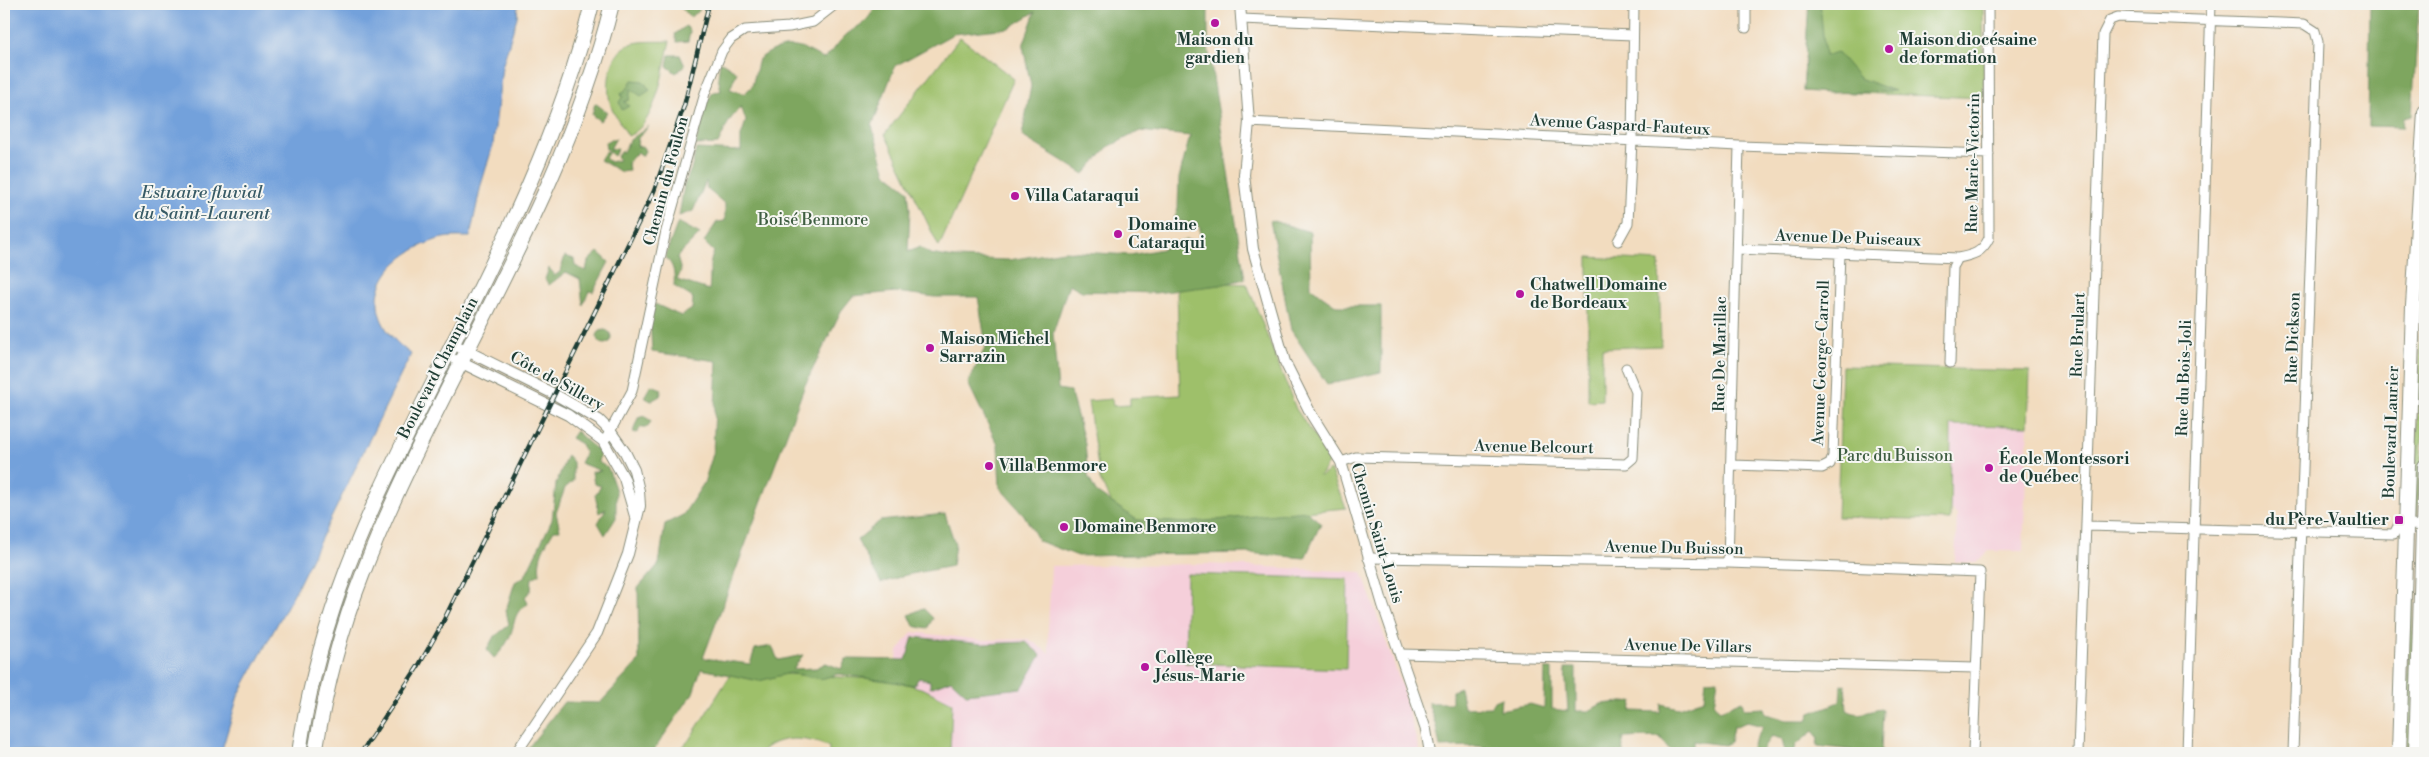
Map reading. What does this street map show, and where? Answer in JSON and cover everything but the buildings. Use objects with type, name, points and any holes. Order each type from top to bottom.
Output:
[{"type":"main road","name":"Boulevard Champlain","points":[[299,753],[314,676],[340,588],[374,504],[529,186],[563,100],[592,4]]},
{"type":"main road","name":"Boulevard Champlain","points":[[315,753],[337,650],[362,574],[403,477],[556,166],[594,66],[612,4]]},
{"type":"main road","name":"Boulevard Laurier","points":[[2399,753],[2413,306],[2425,112]]},
{"type":"main road","points":[[2416,753],[2425,466]]},
{"type":"street","name":"Chemin du Foulon","points":[[603,441],[611,432],[632,391],[666,231],[706,93],[722,51],[731,39],[745,30],[789,27],[813,22],[836,4]]},
{"type":"street","name":"Chemin Saint-Louis","points":[[1240,4],[1249,122],[1244,175],[1253,249],[1269,312],[1285,362],[1298,391],[1341,462],[1368,558],[1426,730],[1430,753]]},
{"type":"street","points":[[1618,240],[1628,223],[1632,141],[1632,35],[1634,4]]},
{"type":"street","points":[[1746,4],[1746,28]]},
{"type":"street","name":"Rue Marie-Victorin","points":[[1958,258],[1976,254],[1985,246],[1988,238],[1988,4]]},
{"type":"street","name":"Rue du Bois-Joli","points":[[2187,753],[2211,4]]},
{"type":"street","name":"Rue Brulart","points":[[2078,753],[2102,34],[2110,20],[2118,17],[2210,20]]},
{"type":"street","points":[[1241,19],[1632,35]]},
{"type":"street","name":"Rue Dickson","points":[[2210,20],[2304,24],[2315,31],[2318,42],[2293,753]]},
{"type":"street","name":"Avenue Gaspard-Fauteux","points":[[1249,122],[1739,146],[1989,154]]},
{"type":"street","name":"Rue De Marillac","points":[[1728,563],[1739,146]]},
{"type":"street","name":"Avenue De Puiseaux","points":[[1737,249],[1958,258]]},
{"type":"street","name":"Avenue George-Carroll","points":[[1732,465],[1822,468],[1830,464],[1833,456],[1840,253]]},
{"type":"street","points":[[1950,363],[1951,292],[1953,267],[1958,258]]},
{"type":"street","name":"Côte de Sillery","points":[[450,350],[578,407],[599,420],[611,432],[634,470],[640,506],[628,554],[597,633],[516,753]]},
{"type":"street","name":"Côte de Sillery","points":[[463,356],[568,415],[603,441],[624,478],[636,521]]},
{"type":"street","name":"Avenue Belcourt","points":[[1341,462],[1356,457],[1626,464],[1633,458],[1636,392],[1626,368]]},
{"type":"street","points":[[2087,526],[2394,534],[2398,524],[2423,526]]},
{"type":"street","name":"Avenue Du Buisson","points":[[1368,558],[1728,563],[1980,572],[1976,668]]},
{"type":"street","name":"Avenue De Villars","points":[[1400,654],[1976,668]]},
{"type":"street","points":[[1973,753],[1976,668]]},
{"type":"shaded area","name":"École Montessori de Québec","points":[[1953,369],[2030,371],[2023,551],[1989,551],[1976,563],[1955,562],[1957,515],[1950,509]]},
{"type":"shaded area","name":"Collège Jésus-Marie","points":[[1206,564],[1362,572],[1401,684],[1420,753],[950,753],[951,703],[893,680],[898,651],[912,632],[982,640],[1029,639],[1049,653],[1048,628],[1051,566]]},
{"type":"green space","points":[[683,4],[701,4],[699,11],[690,17],[680,7]]},
{"type":"green space","name":"Boisé Benmore","points":[[875,4],[1208,4],[1208,46],[1245,279],[1220,285],[1155,293],[1082,291],[1069,284],[1053,333],[1058,389],[1070,391],[1085,444],[1088,476],[1096,492],[1137,520],[1186,523],[1306,511],[1321,523],[1305,558],[1248,553],[1078,556],[1039,541],[1024,515],[1000,488],[998,445],[968,383],[986,346],[978,297],[935,297],[896,292],[853,296],[841,311],[805,385],[703,658],[750,664],[755,649],[772,646],[778,660],[803,655],[793,669],[816,668],[826,663],[841,669],[846,659],[906,660],[913,637],[983,644],[1026,642],[1041,655],[1022,688],[966,694],[951,680],[930,688],[930,681],[919,678],[914,685],[838,674],[821,679],[790,673],[759,681],[701,669],[693,693],[652,753],[524,753],[564,702],[600,703],[639,661],[638,588],[659,564],[665,524],[683,515],[704,483],[713,454],[717,361],[652,352],[650,317],[655,304],[681,316],[692,309],[693,298],[674,286],[673,270],[665,256],[678,222],[700,234],[677,257],[681,271],[677,280],[709,290],[710,265],[714,252],[704,242],[717,222],[725,221],[725,204],[707,189],[706,181],[693,211],[679,216],[684,186],[692,167],[696,149],[741,151],[741,136],[746,121],[741,106],[729,121],[718,144],[696,145],[704,107],[713,92],[721,91],[718,77],[720,61],[737,72],[730,89],[744,94],[752,86],[759,59],[767,53],[783,47],[798,47],[823,59],[830,54],[846,35],[864,22]],"holes":[[[1035,12],[1023,46],[1031,86],[1022,136],[1084,174],[1108,147],[1140,131],[1190,136],[1179,178],[1178,208],[1174,219],[1200,227],[1200,243],[1186,240],[1162,249],[1130,255],[1064,251],[1009,260],[955,258],[930,254],[920,247],[908,252],[910,210],[908,190],[886,173],[872,126],[895,66],[953,34],[1009,28]]]},
{"type":"green space","points":[[1809,4],[1983,4],[1984,98],[1803,91]]},
{"type":"green space","points":[[1809,4],[1820,4],[1825,56],[1837,52],[1859,78],[1895,91],[1828,93],[1803,91]]},
{"type":"green space","points":[[2370,4],[2419,4],[2412,115],[2403,117],[2402,127],[2368,126]]},
{"type":"green space","points":[[686,26],[690,31],[688,41],[677,42],[675,34]]},
{"type":"green space","points":[[960,37],[1014,79],[939,247],[885,134]]},
{"type":"green space","points":[[670,41],[652,108],[638,130],[628,136],[614,114],[609,98],[610,70],[613,62],[624,48],[631,44]]},
{"type":"green space","points":[[669,55],[680,55],[685,66],[676,73],[667,66]]},
{"type":"green space","points":[[632,80],[643,81],[650,90],[641,96],[631,89],[629,100],[624,102],[629,106],[622,110],[619,102],[622,98],[621,93],[627,89]]},
{"type":"green space","points":[[595,103],[607,112],[600,121],[592,115]]},
{"type":"green space","points":[[649,126],[638,138],[637,146],[643,147],[645,151],[642,156],[638,152],[628,162],[629,171],[621,172],[600,160],[605,152],[610,151],[606,149],[605,142],[616,138],[610,149],[618,148],[614,156],[609,152],[605,158],[610,162],[619,160],[617,156],[621,151],[622,153],[630,140]]},
{"type":"green space","points":[[2425,202],[2424,402],[2416,522],[2413,521]]},
{"type":"green space","points":[[1270,220],[1310,232],[1311,288],[1337,306],[1381,306],[1381,372],[1327,384],[1291,330]]},
{"type":"green space","points":[[598,252],[609,262],[593,292],[589,291],[583,305],[580,279],[566,272],[549,285],[545,279],[549,268],[554,274],[553,277],[560,272],[565,256],[574,259],[575,266],[586,271],[588,261]]},
{"type":"green space","points":[[1588,257],[1659,261],[1661,346],[1602,348],[1602,400],[1588,401]]},
{"type":"green space","points":[[1227,283],[1247,284],[1296,409],[1330,460],[1319,477],[1330,470],[1346,508],[1186,523],[1137,520],[1109,501],[1111,501],[1100,480],[1088,401],[1112,399],[1113,406],[1130,405],[1130,398],[1180,395],[1177,290]]},
{"type":"green space","points":[[604,330],[609,332],[611,337],[609,342],[604,344],[599,342],[597,337],[599,332]]},
{"type":"green space","name":"Parc du Buisson","points":[[1842,366],[2030,371],[2028,426],[1951,425],[1950,520],[1837,517]]},
{"type":"green space","points":[[651,385],[662,389],[660,396],[651,401],[644,397]]},
{"type":"green space","points":[[644,416],[651,421],[648,427],[641,427],[637,433],[633,432],[638,418]]},
{"type":"green space","points":[[576,431],[600,453],[598,462],[608,468],[616,491],[616,518],[605,535],[598,523],[606,509],[599,513],[595,495],[601,486],[594,484],[592,472],[601,471],[580,463],[585,453],[581,444],[571,438]]},
{"type":"green space","points":[[567,455],[573,462],[573,481],[565,488],[556,513],[560,530],[554,530],[545,546],[540,562],[540,574],[532,578],[531,590],[525,597],[528,604],[519,611],[508,641],[494,658],[487,650],[493,638],[509,625],[506,610],[515,582],[525,576],[552,520],[556,484]]},
{"type":"green space","points":[[945,514],[955,544],[952,566],[906,575],[881,583],[857,540],[880,521]]},
{"type":"green space","points":[[2412,551],[2414,676],[2412,753],[2406,753]]},
{"type":"green space","points":[[1187,574],[1348,579],[1346,669],[1185,663]]},
{"type":"green space","points":[[923,608],[933,618],[927,629],[914,626],[909,615]]},
{"type":"green space","points":[[1565,668],[1576,668],[1576,711],[1589,711],[1601,704],[1633,701],[1631,711],[1660,712],[1661,704],[1679,708],[1704,699],[1706,680],[1718,679],[1714,705],[1720,710],[1742,701],[1744,709],[1764,708],[1766,714],[1787,720],[1807,720],[1810,713],[1840,702],[1841,685],[1845,684],[1847,710],[1860,713],[1883,709],[1881,753],[1852,753],[1852,750],[1817,746],[1818,737],[1813,731],[1796,745],[1794,753],[1785,753],[1782,739],[1771,736],[1761,753],[1754,753],[1750,750],[1763,726],[1747,722],[1733,727],[1730,742],[1724,745],[1693,741],[1693,753],[1672,753],[1660,737],[1622,738],[1623,753],[1493,753],[1493,749],[1478,746],[1440,747],[1436,726],[1428,703],[1452,703],[1452,691],[1460,688],[1464,708],[1491,707],[1494,701],[1501,698],[1500,710],[1530,704],[1544,708],[1545,669],[1552,669],[1552,709],[1568,711]]},
{"type":"green space","points":[[733,671],[893,680],[924,689],[952,703],[950,753],[829,753],[829,747],[802,739],[793,739],[775,743],[760,753],[677,753],[689,740]]},
{"type":"water","name":"Estuaire fluvial du Saint-Laurent","points":[[4,4],[518,4],[517,17],[502,67],[493,145],[481,185],[470,237],[440,239],[415,249],[399,260],[387,274],[380,289],[378,305],[382,322],[393,338],[411,354],[297,588],[238,696],[221,753],[4,753]]},
{"type":"railway","points":[[361,753],[419,665],[441,626],[654,191],[684,106],[709,4]]},
{"type":"place","name":"Maison du gardien","points":[[1215,23]]},
{"type":"place","name":"Maison diocésaine de formation","points":[[1889,49]]},
{"type":"place","name":"Villa Cataraqui","points":[[1015,196]]},
{"type":"place","name":"Domaine Cataraqui","points":[[1118,234]]},
{"type":"place","name":"Chatwell Domaine de Bordeaux","points":[[1520,294]]},
{"type":"place","name":"Maison Michel Sarrazin","points":[[930,348]]},
{"type":"place","name":"Villa Benmore","points":[[989,466]]},
{"type":"place","name":"École Montessori de Québec","points":[[1989,468]]},
{"type":"place","name":"du Père-Vaultier","points":[[2399,520]]},
{"type":"place","name":"Domaine Benmore","points":[[1064,527]]},
{"type":"place","name":"Collège Jésus-Marie","points":[[1145,667]]}]
